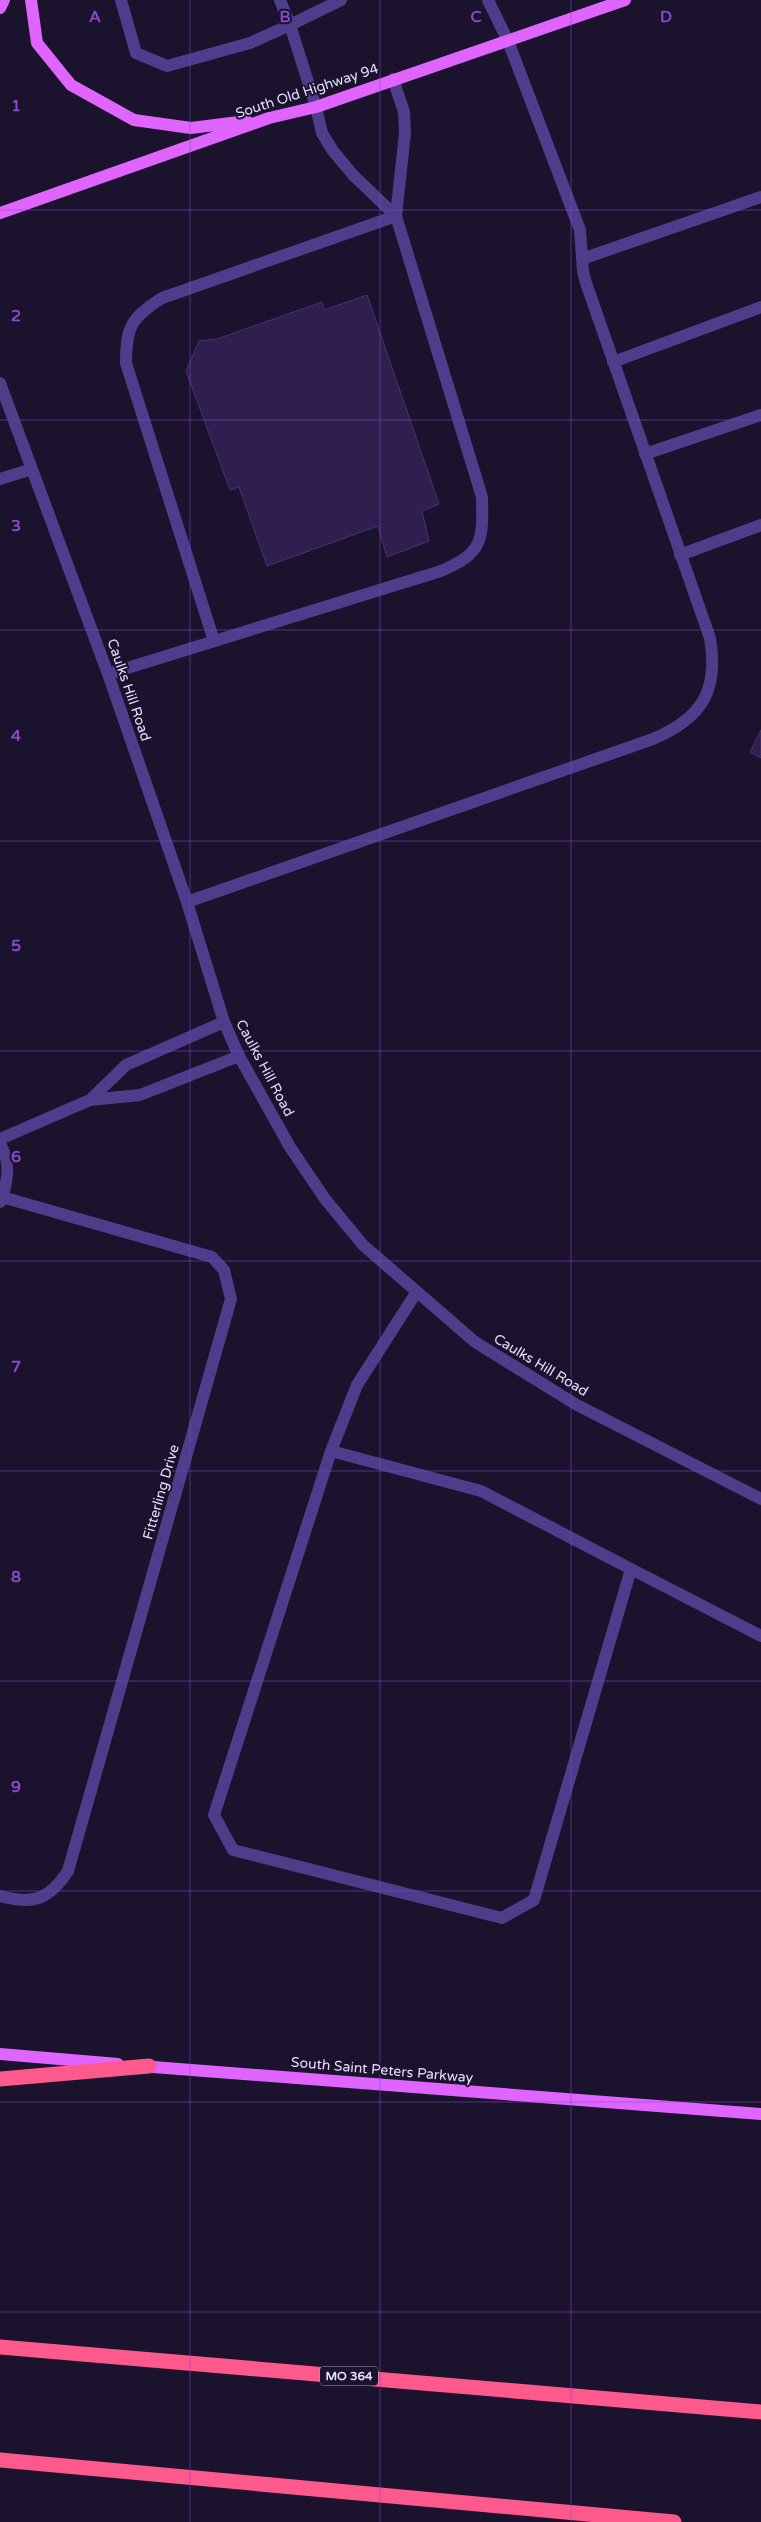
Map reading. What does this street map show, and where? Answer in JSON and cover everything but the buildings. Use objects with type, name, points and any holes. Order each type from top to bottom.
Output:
[{"type":"highway","points":[[0,2079],[149,2066]]},
{"type":"highway","name":"MO 364","points":[[0,2346],[761,2412]]},
{"type":"highway","points":[[0,2460],[674,2522]]},
{"type":"main road","points":[[0,8],[4,0]]},
{"type":"main road","points":[[31,0],[37,43],[71,85],[134,120],[191,128],[269,118]]},
{"type":"main road","name":"South Old Highway 94","points":[[0,213],[269,118],[316,107],[625,0]]},
{"type":"main road","name":"South Saint Peters Parkway","points":[[0,2054],[761,2114]]},
{"type":"street","points":[[121,0],[136,53],[167,66],[250,43],[341,0]]},
{"type":"street","points":[[280,0],[290,25],[316,107],[322,133],[333,151],[354,176],[396,216]]},
{"type":"street","points":[[186,902],[653,739],[674,730],[688,720],[701,706],[711,680],[714,659],[710,638],[583,271],[580,230],[508,40],[488,0]]},
{"type":"street","points":[[108,674],[440,571],[463,562],[474,551],[479,542],[483,526],[482,497],[396,216],[405,133],[404,112],[393,79]]},
{"type":"street","points":[[582,259],[761,196]]},
{"type":"street","points":[[214,641],[126,363],[130,326],[148,306],[174,293],[396,216]]},
{"type":"street","points":[[613,362],[761,307]]},
{"type":"street","name":"Caulks Hill Road","points":[[0,382],[108,674],[186,902],[224,1022],[238,1056],[290,1147],[325,1199],[363,1245],[416,1293],[475,1342],[577,1405],[761,1499]]},
{"type":"street","points":[[645,454],[761,415]]},
{"type":"street","points":[[0,479],[32,469]]},
{"type":"street","points":[[680,555],[761,525]]},
{"type":"street","points":[[90,1100],[126,1065],[224,1022]]},
{"type":"street","points":[[0,1139],[90,1100],[140,1095],[238,1056]]},
{"type":"street","points":[[0,1144],[6,1154],[8,1169],[1,1199]]},
{"type":"street","name":"Fitterling Drive","points":[[0,1896],[28,1901],[44,1897],[58,1886],[68,1871],[231,1299],[224,1270],[212,1257],[1,1199]]},
{"type":"street","points":[[416,1293],[357,1385],[331,1451],[214,1815],[233,1850],[502,1918],[534,1900],[632,1568]]},
{"type":"street","points":[[331,1451],[481,1491],[761,1636]]}]
